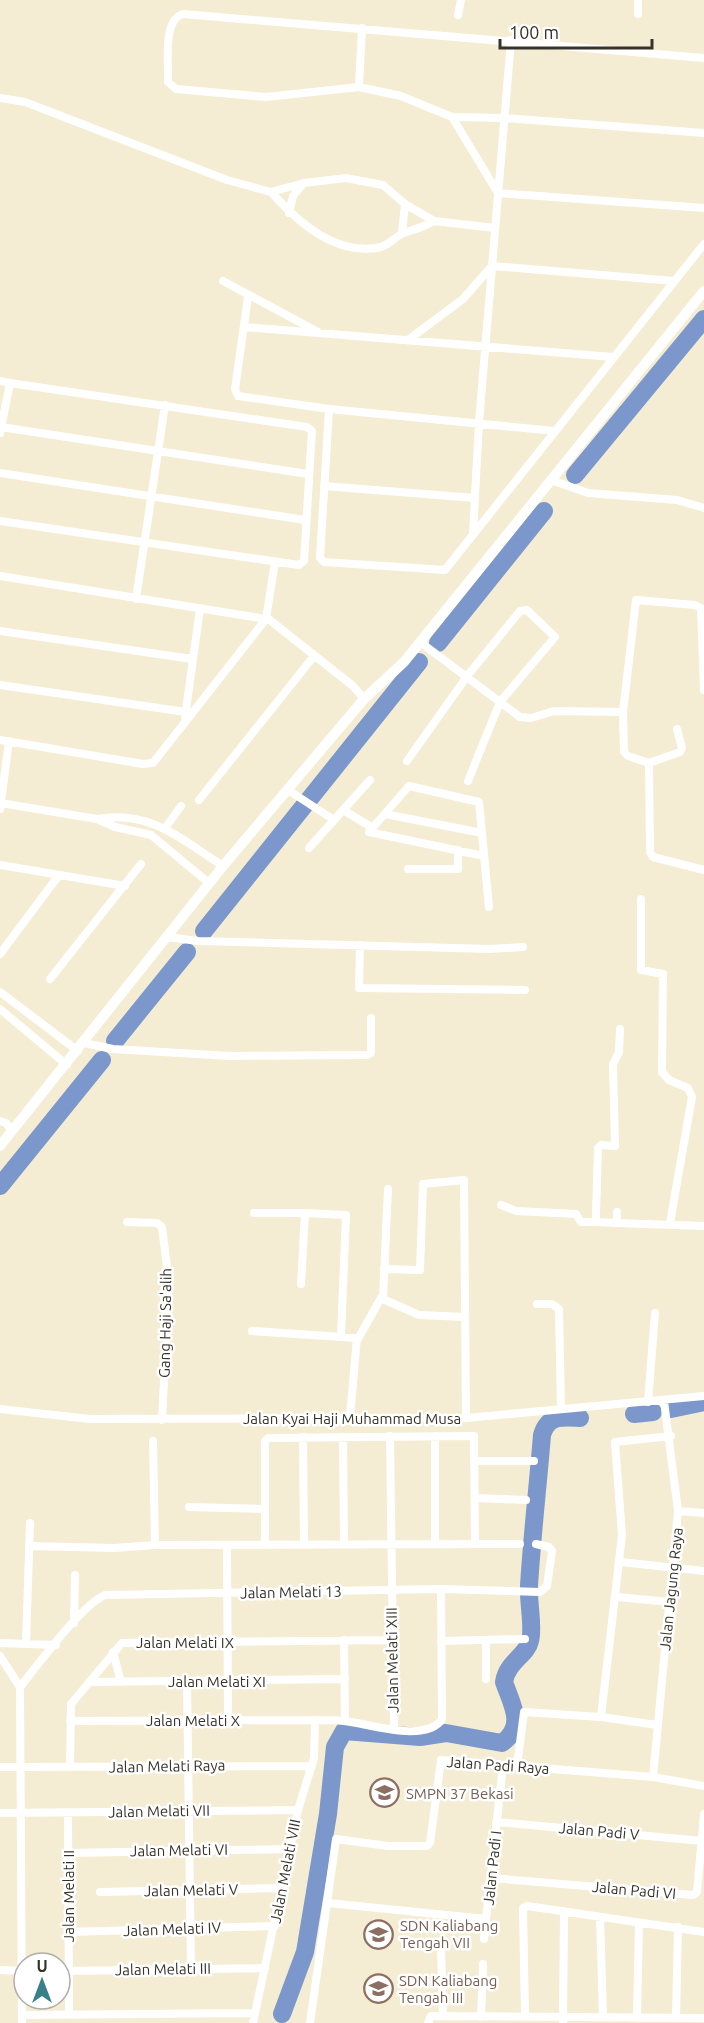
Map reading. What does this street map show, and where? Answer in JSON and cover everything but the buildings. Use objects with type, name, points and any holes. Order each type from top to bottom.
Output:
[{"type":"street","points":[[458,15],[461,0]]},
{"type":"street","points":[[638,0],[638,14]]},
{"type":"street","points":[[704,58],[183,14],[176,16],[170,24],[168,82],[176,89],[266,97],[359,87],[401,96],[452,117],[504,118],[704,133]]},
{"type":"street","points":[[359,87],[363,28]]},
{"type":"street","points":[[472,534],[479,422],[511,40]]},
{"type":"street","points":[[0,98],[25,102],[227,180],[270,192],[304,183],[346,178],[367,181],[383,185],[405,204],[434,221],[495,228]]},
{"type":"street","points":[[452,117],[498,193]]},
{"type":"street","points":[[289,213],[293,196],[304,183]]},
{"type":"street","points":[[270,192],[289,213],[323,238],[348,247],[383,246],[402,233],[434,221]]},
{"type":"street","points":[[498,193],[704,208]]},
{"type":"street","points":[[402,233],[405,204]]},
{"type":"street","points":[[329,409],[318,553],[324,562],[443,571],[450,567],[472,534],[704,244]]},
{"type":"street","points":[[492,266],[674,281]]},
{"type":"street","points":[[408,340],[463,299],[492,266]]},
{"type":"street","points":[[223,281],[248,297],[321,333]]},
{"type":"street","points":[[0,1146],[67,1065],[209,883],[364,699],[392,675],[421,642],[704,291]]},
{"type":"street","points":[[248,297],[235,389],[238,396],[329,409],[555,431]]},
{"type":"street","points":[[244,327],[613,357]]},
{"type":"street","points":[[0,381],[165,405],[312,430],[303,562],[299,565],[0,521]]},
{"type":"street","points":[[10,383],[1,430],[308,474]]},
{"type":"street","points":[[136,599],[165,405]]},
{"type":"street","points":[[0,473],[305,520]]},
{"type":"street","points":[[553,480],[588,493],[668,499],[704,508]]},
{"type":"street","points":[[324,486],[475,498]]},
{"type":"street","points":[[223,866],[166,827],[135,819],[97,819],[0,805],[4,741],[148,765],[156,761],[266,618],[275,562]]},
{"type":"street","points":[[0,576],[266,618],[353,686],[364,699]]},
{"type":"street","points":[[677,729],[682,748],[680,752],[649,763],[625,754],[623,711],[636,600],[698,606],[702,610],[704,690]]},
{"type":"street","points":[[184,726],[200,609]]},
{"type":"street","points":[[407,761],[468,675],[520,611],[527,610],[555,636],[500,702],[468,781]]},
{"type":"street","points":[[0,631],[192,659]]},
{"type":"street","points":[[421,642],[524,718],[554,711],[623,711]]},
{"type":"street","points":[[199,800],[314,656]]},
{"type":"street","points":[[0,685],[186,712]]},
{"type":"street","points":[[649,763],[651,855],[658,860],[704,870]]},
{"type":"street","points":[[309,848],[369,780]]},
{"type":"street","points":[[484,856],[369,832],[409,786],[478,802],[482,833],[489,907]]},
{"type":"street","points":[[288,790],[334,820]]},
{"type":"street","points":[[166,827],[181,806]]},
{"type":"street","points":[[343,810],[373,828]]},
{"type":"street","points":[[385,814],[482,833]]},
{"type":"street","points":[[97,819],[115,827],[156,837],[209,883]]},
{"type":"street","points":[[408,869],[458,869],[458,850]]},
{"type":"street","points":[[50,980],[141,864]]},
{"type":"street","points":[[0,865],[125,886]]},
{"type":"street","points":[[0,954],[58,875]]},
{"type":"street","points":[[641,899],[641,970],[663,974],[662,1072],[669,1080],[688,1088],[692,1097],[670,1223]]},
{"type":"street","points":[[167,937],[198,941],[489,949],[523,947]]},
{"type":"street","points":[[360,945],[359,988],[525,990]]},
{"type":"street","points":[[0,992],[23,1010],[81,1047],[99,1046],[113,1049],[230,1056],[366,1055],[371,1053],[373,1048],[371,1018]]},
{"type":"street","points":[[0,1009],[67,1065]]},
{"type":"street","points":[[13,1019],[23,1010]]},
{"type":"street","points":[[596,1222],[598,1148],[601,1145],[615,1146],[613,1064],[619,1053],[620,1029]]},
{"type":"street","points":[[0,1121],[6,1123],[12,1131]]},
{"type":"street","points":[[384,1269],[420,1270],[423,1184],[464,1180],[466,1418]]},
{"type":"street","points":[[350,1416],[358,1339],[382,1296],[388,1190]]},
{"type":"street","points":[[501,1205],[516,1211],[576,1214],[581,1222],[670,1223],[704,1226]]},
{"type":"street","points":[[617,1212],[617,1223]]},
{"type":"street","points":[[254,1213],[344,1213],[347,1216],[341,1336]]},
{"type":"street","points":[[301,1284],[305,1213]]},
{"type":"street","name":"Gang Haji Sa'alih","points":[[127,1222],[157,1223],[162,1227],[169,1283],[162,1420]]},
{"type":"street","points":[[382,1296],[387,1302],[419,1315],[465,1317]]},
{"type":"street","points":[[537,1304],[552,1304],[559,1309],[561,1409]]},
{"type":"street","points":[[648,1402],[655,1313]]},
{"type":"street","points":[[252,1331],[358,1339]]},
{"type":"street","name":"Jalan Kyai Haji Muhammad Musa","points":[[0,1409],[90,1419],[162,1420],[350,1416],[466,1418],[704,1396]]},
{"type":"street","name":"Jalan Jagung Raya","points":[[653,1777],[678,1511],[671,1436],[664,1401]]},
{"type":"street","points":[[264,1545],[265,1441],[270,1437],[473,1435],[475,1544]]},
{"type":"street","name":"Jalan Melati XIII","points":[[390,1436],[394,1730]]},
{"type":"street","points":[[435,1436],[435,1544]]},
{"type":"street","points":[[601,1717],[621,1562],[622,1512],[615,1442],[671,1436]]},
{"type":"street","points":[[303,1437],[304,1544]]},
{"type":"street","points":[[343,1437],[344,1543]]},
{"type":"street","points":[[153,1441],[155,1545]]},
{"type":"street","points":[[474,1461],[534,1461]]},
{"type":"street","points":[[475,1498],[526,1500]]},
{"type":"street","points":[[189,1507],[264,1509]]},
{"type":"street","points":[[678,1511],[704,1513]]},
{"type":"street","points":[[26,1644],[30,1523]]},
{"type":"street","points":[[29,1546],[114,1548],[155,1545],[344,1543],[520,1544]]},
{"type":"street","name":"Jalan Melati 13","points":[[20,1687],[74,1623],[96,1600],[107,1594],[441,1588],[540,1592],[547,1586],[552,1556],[549,1547],[536,1544]]},
{"type":"street","points":[[227,1545],[228,1720]]},
{"type":"street","points":[[621,1562],[704,1571]]},
{"type":"street","points":[[74,1623],[75,1575]]},
{"type":"street","points":[[441,1588],[441,1641],[525,1639]]},
{"type":"street","points":[[617,1597],[670,1602]]},
{"type":"street","points":[[344,1640],[345,1721]]},
{"type":"street","name":"Jalan Melati IX","points":[[113,1652],[124,1642],[392,1640]]},
{"type":"street","points":[[486,1640],[486,1679]]},
{"type":"street","name":"Jalan Melati X","points":[[70,1721],[315,1720],[345,1721],[394,1730],[430,1728],[441,1722],[441,1641]]},
{"type":"street","points":[[0,1643],[56,1645]]},
{"type":"street","points":[[113,1652],[121,1682]]},
{"type":"street","points":[[70,1767],[70,1704],[113,1652]]},
{"type":"street","points":[[0,1656],[20,1687],[23,1951]]},
{"type":"street","name":"Jalan Melati XI","points":[[89,1682],[345,1679]]},
{"type":"street","points":[[187,1681],[190,1764],[191,1969]]},
{"type":"street","points":[[517,1766],[524,1712],[601,1717],[657,1725]]},
{"type":"street","name":"Jalan Melati VIII","points":[[253,2023],[298,1810],[312,1766],[315,1720]]},
{"type":"street","name":"Jalan Padi Raya","points":[[310,2023],[336,1839],[388,1846],[427,1846],[430,1843],[441,1760],[653,1777],[704,1786]]},
{"type":"street","name":"Jalan Melati Raya","points":[[0,1767],[190,1764],[312,1766]]},
{"type":"street","name":"Jalan Padi I","points":[[328,1903],[486,1919],[503,1765]]},
{"type":"street","name":"Jalan Melati VII","points":[[20,1813],[298,1810]]},
{"type":"street","points":[[0,1813],[20,1813]]},
{"type":"street","name":"Jalan Melati II","points":[[67,1951],[69,1932],[68,1813]]},
{"type":"street","name":"Jalan Padi VI","points":[[491,1878],[693,1895],[697,1892],[704,1814]]},
{"type":"street","name":"Jalan Padi V","points":[[496,1822],[702,1841]]},
{"type":"street","name":"Jalan Melati VI","points":[[68,1852],[190,1848],[290,1848]]},
{"type":"street","name":"Jalan Melati V","points":[[100,1892],[282,1888]]},
{"type":"street","points":[[525,2015],[523,1908],[527,1906],[639,1923],[678,1926],[704,1932]]},
{"type":"street","points":[[563,2020],[564,1911]]},
{"type":"street","points":[[600,1917],[603,2017]]},
{"type":"street","points":[[484,1939],[486,1919]]},
{"type":"street","points":[[637,2018],[639,1923]]},
{"type":"street","name":"Jalan Melati IV","points":[[69,1932],[275,1926]]},
{"type":"street","points":[[676,2018],[678,1926]]},
{"type":"street","points":[[441,1949],[443,2016]]},
{"type":"street","points":[[481,2017],[483,1964]]},
{"type":"street","name":"Jalan Melati III","points":[[72,1971],[265,1968]]},
{"type":"street","points":[[22,2019],[69,2014],[255,2013]]},
{"type":"street","points":[[428,2023],[429,2016],[525,2015],[563,2020],[603,2017],[704,2018]]},
{"type":"waterway","points":[[575,475],[704,319]]},
{"type":"waterway","points":[[438,643],[544,511]]},
{"type":"waterway","points":[[204,931],[419,662]]},
{"type":"waterway","points":[[115,1041],[187,952]]},
{"type":"waterway","points":[[0,1186],[102,1060]]},
{"type":"waterway","points":[[671,1409],[704,1402]]},
{"type":"waterway","points":[[634,1414],[653,1412]]},
{"type":"waterway","points":[[282,2014],[305,1952],[328,1814],[335,1747],[344,1731],[420,1737],[446,1733],[502,1743],[514,1730],[515,1715],[504,1682],[509,1669],[528,1646],[531,1635],[529,1586],[542,1435],[548,1424],[556,1419],[580,1418]]},
{"type":"waterway","points":[[281,2023],[282,2014]]},
{"type":"place","name":"SMPN 37 Bekasi","points":[[385,1793]]},
{"type":"place","name":"SDN Kaliabang Tengah VII","points":[[379,1934]]},
{"type":"place","name":"SDN Kaliabang Tengah III","points":[[378,1989]]}]
